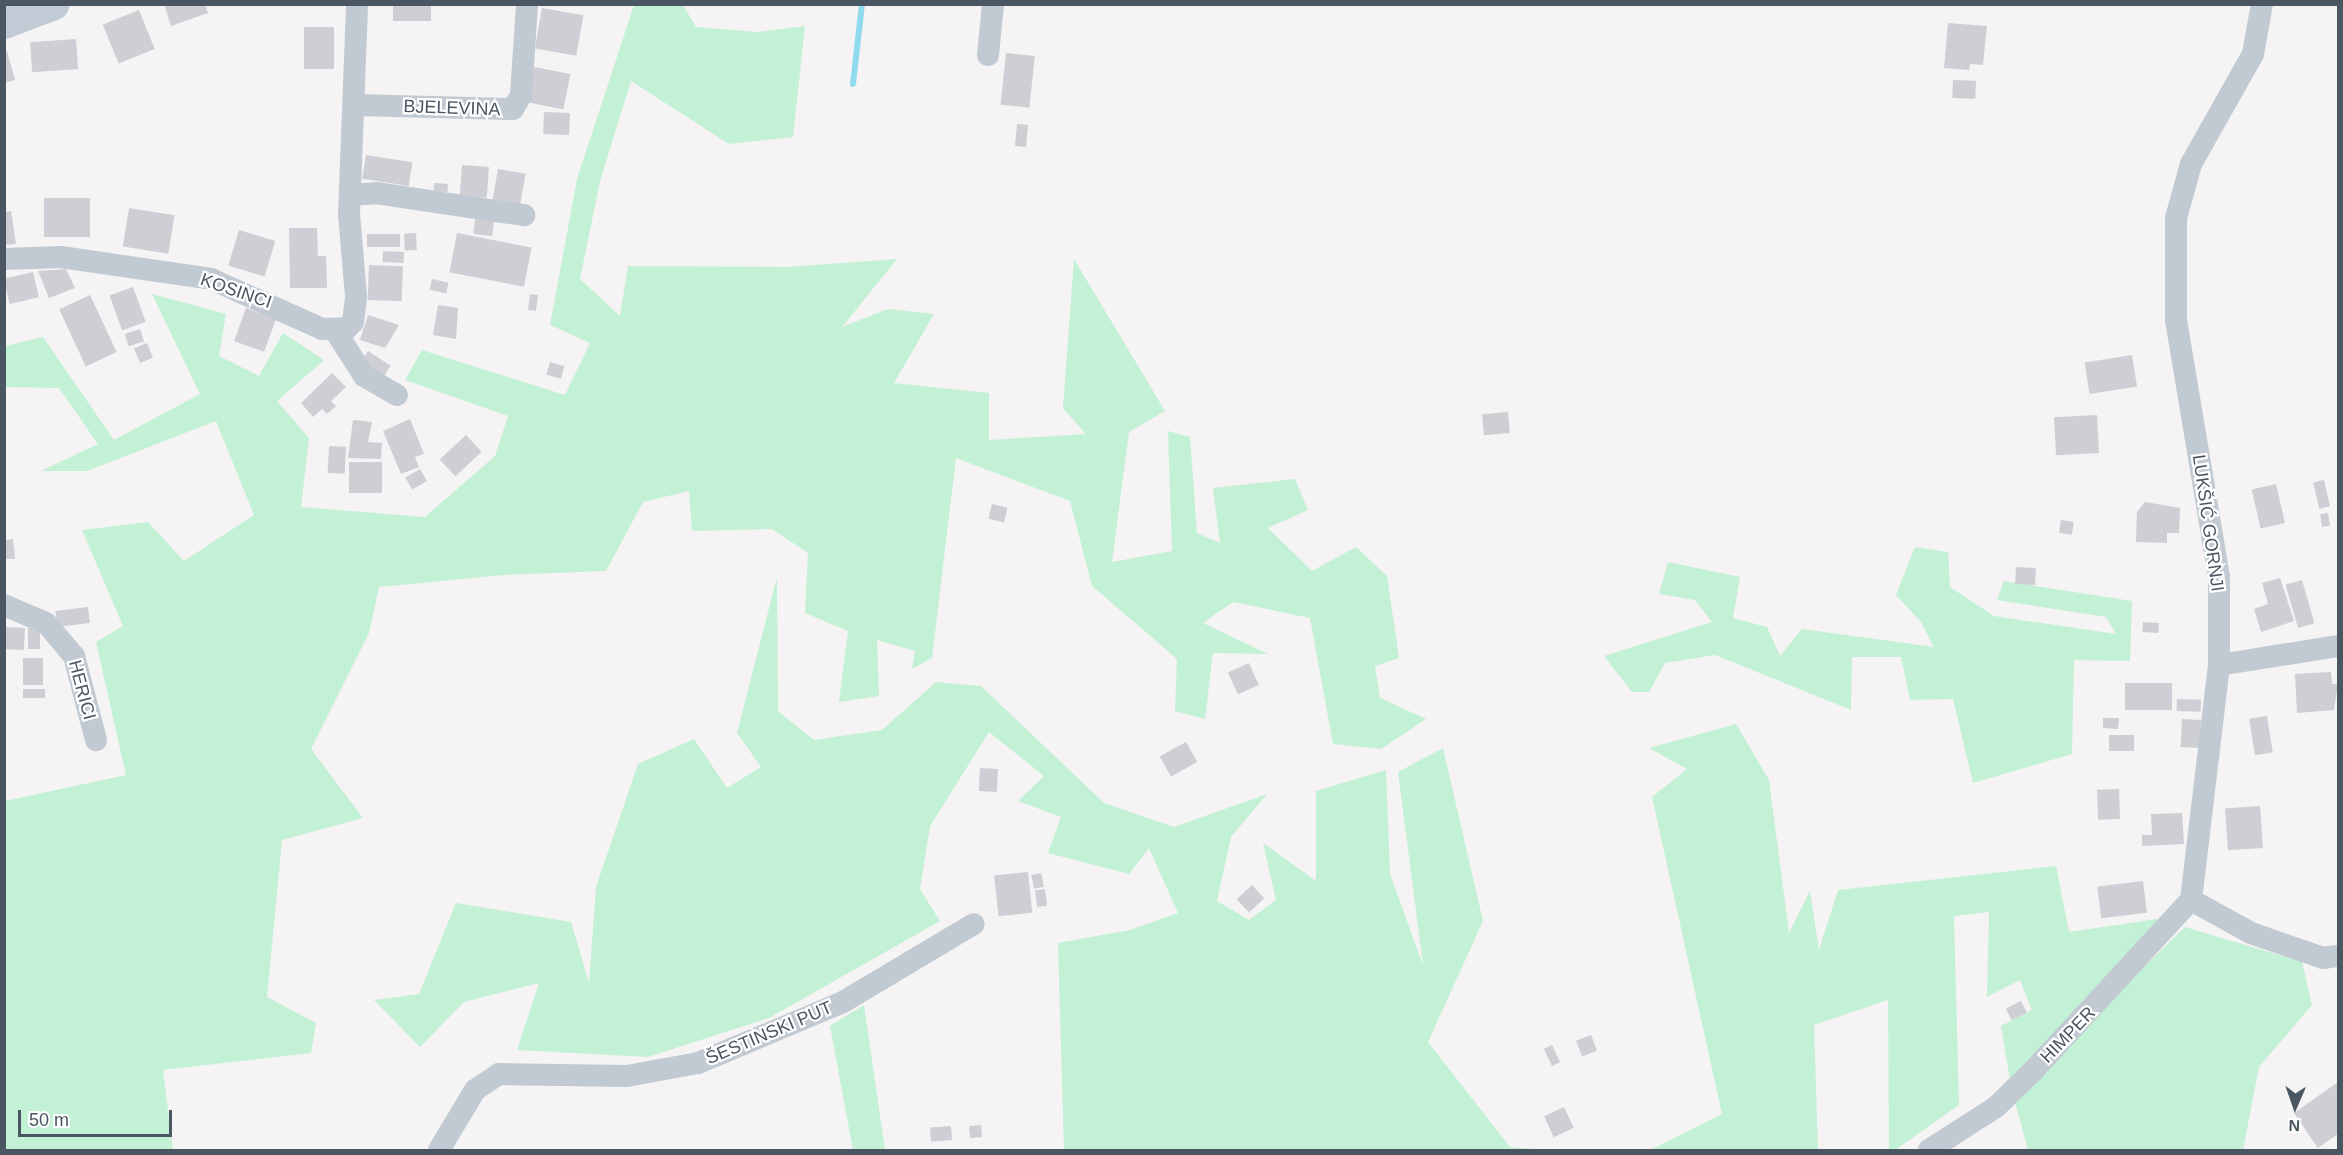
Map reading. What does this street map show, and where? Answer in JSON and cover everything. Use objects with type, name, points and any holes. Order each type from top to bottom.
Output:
[{"type":"main road","points":[[4,23],[54,4]]},
{"type":"street","points":[[357,4],[350,195],[355,312],[347,328],[336,332],[364,376],[397,394]]},
{"type":"street","name":"BJELEVINA","points":[[355,105],[513,109],[521,95],[527,4]]},
{"type":"street","points":[[988,55],[993,4]]},
{"type":"street","name":"LUKŠIĆ GORNJI","points":[[2191,900],[2219,665],[2219,577],[2176,321],[2176,218],[2191,164],[2253,54],[2262,4]]},
{"type":"street","points":[[350,195],[376,193],[524,215]]},
{"type":"street","name":"KOSINCI","points":[[4,259],[61,257],[211,279],[336,332]]},
{"type":"street","name":"HERICI","points":[[4,604],[46,623],[74,656],[96,741]]},
{"type":"street","points":[[2219,665],[2338,646]]},
{"type":"street","points":[[2191,900],[2252,933],[2323,958],[2338,956]]},
{"type":"street","name":"HIMPER","points":[[1929,1150],[1996,1107],[2033,1071],[2191,900]]},
{"type":"street","name":"ŠESTINSKI PUT","points":[[439,1150],[475,1089],[499,1074],[627,1076],[698,1063],[843,1002],[891,970],[974,924]]},
{"type":"green space","points":[[634,5],[683,5],[696,27],[758,32],[805,26],[793,137],[729,144],[631,81],[600,181],[580,279],[620,316],[628,266],[787,267],[897,259],[842,327],[888,309],[934,314],[894,383],[989,393],[989,440],[1086,434],[1063,408],[1074,259],[1165,411],[1129,432],[1112,562],[1172,551],[1168,431],[1190,437],[1197,533],[1220,543],[1213,488],[1295,479],[1308,510],[1268,528],[1312,571],[1356,547],[1387,576],[1399,658],[1375,666],[1380,698],[1426,719],[1381,749],[1333,744],[1310,618],[1233,602],[1203,623],[1268,654],[1213,653],[1205,719],[1175,711],[1177,659],[1092,586],[1070,501],[956,458],[932,658],[912,669],[915,651],[877,640],[879,696],[839,702],[848,631],[805,613],[808,553],[772,529],[692,531],[689,491],[643,502],[606,571],[504,575],[379,587],[369,633],[311,749],[363,818],[282,840],[267,997],[316,1023],[311,1053],[163,1070],[173,1150],[6,1150],[5,801],[126,775],[96,642],[123,626],[82,530],[148,522],[184,561],[254,515],[216,421],[87,471],[41,471],[98,444],[59,388],[5,387],[5,346],[43,337],[114,440],[200,394],[152,294],[226,314],[219,356],[259,376],[283,333],[324,360],[277,401],[309,438],[301,507],[425,517],[495,456],[508,416],[405,380],[422,350],[565,395],[590,343],[550,325],[577,179]]},
{"type":"green space","points":[[1915,547],[1948,552],[1950,587],[1994,616],[2116,634],[2106,617],[1997,600],[2004,581],[2132,601],[2130,661],[2074,660],[2072,754],[1973,783],[1953,699],[1910,700],[1901,657],[1852,657],[1851,710],[1715,655],[1665,663],[1649,692],[1632,692],[1604,656],[1712,622],[1695,600],[1659,594],[1668,562],[1740,577],[1733,618],[1767,627],[1780,656],[1802,629],[1934,647],[1921,622],[1896,595]]},
{"type":"green space","points":[[777,577],[778,711],[814,740],[882,730],[936,682],[981,686],[1104,803],[1174,827],[1267,794],[1231,837],[1217,901],[1249,920],[1276,900],[1263,843],[1316,881],[1316,791],[1386,770],[1390,874],[1423,965],[1398,772],[1443,748],[1483,921],[1428,1042],[1510,1147],[1545,1150],[1064,1150],[1058,943],[1130,930],[1178,913],[1149,848],[1129,874],[1048,853],[1061,817],[1018,801],[1044,776],[989,732],[930,826],[920,889],[940,921],[769,1018],[648,1057],[517,1050],[539,983],[464,1002],[420,1047],[374,1000],[419,994],[456,903],[571,922],[589,983],[596,887],[638,764],[694,739],[727,788],[761,767],[737,733]]},
{"type":"green space","points":[[1736,724],[1769,780],[1789,933],[1810,891],[1819,950],[1838,890],[2056,866],[2069,932],[2171,917],[2010,1080],[2001,1026],[2032,1010],[2020,980],[1987,997],[1989,912],[1954,916],[1959,1105],[1895,1150],[1889,1150],[1888,1000],[1814,1025],[1818,1150],[1650,1150],[1722,1114],[1652,797],[1687,769],[1649,748]]},
{"type":"green space","points":[[2185,927],[2302,962],[2312,1005],[2259,1067],[2243,1150],[2028,1150],[2013,1095]]},
{"type":"green space","points":[[864,1005],[885,1150],[853,1150],[830,1026]]},
{"type":"building","points":[[164,4],[205,4],[208,13],[171,26]]},
{"type":"building","points":[[393,4],[431,4],[431,21],[393,21]]},
{"type":"building","points":[[542,8],[583,15],[576,56],[535,48]]},
{"type":"building","points":[[139,10],[155,49],[119,64],[103,25]]},
{"type":"building","points":[[1948,23],[1987,26],[1983,65],[1970,64],[1969,70],[1944,68]]},
{"type":"building","points":[[304,27],[334,27],[334,69],[304,69]]},
{"type":"building","points":[[76,39],[78,69],[32,72],[30,42]]},
{"type":"building","points":[[7,51],[15,80],[4,83],[4,52]]},
{"type":"building","points":[[1006,53],[1035,56],[1029,108],[1001,105]]},
{"type":"building","points":[[534,67],[570,74],[563,109],[527,102]]},
{"type":"building","points":[[1953,80],[1976,81],[1975,99],[1952,98]]},
{"type":"building","points":[[544,112],[570,113],[569,135],[543,134]]},
{"type":"building","points":[[1017,124],[1028,125],[1026,147],[1015,146]]},
{"type":"building","points":[[366,155],[412,162],[409,186],[362,179]]},
{"type":"building","points":[[462,165],[489,167],[487,198],[460,196]]},
{"type":"building","points":[[498,169],[526,174],[520,204],[493,200]]},
{"type":"building","points":[[434,183],[448,184],[447,192],[433,191]]},
{"type":"building","points":[[44,198],[90,198],[90,237],[44,237]]},
{"type":"building","points":[[129,208],[174,215],[168,254],[123,247]]},
{"type":"building","points":[[11,211],[16,244],[4,245],[4,212]]},
{"type":"building","points":[[475,219],[494,221],[492,236],[473,234]]},
{"type":"building","points":[[289,228],[317,228],[318,256],[326,256],[327,288],[290,288]]},
{"type":"building","points":[[239,230],[275,241],[265,276],[228,265]]},
{"type":"building","points":[[416,233],[417,250],[405,251],[404,234]]},
{"type":"building","points":[[457,233],[532,248],[524,287],[449,272]]},
{"type":"building","points":[[367,234],[400,234],[400,247],[367,247]]},
{"type":"building","points":[[383,251],[404,252],[403,263],[382,262]]},
{"type":"building","points":[[369,265],[403,266],[402,301],[368,300]]},
{"type":"building","points":[[66,269],[75,288],[49,298],[38,271]]},
{"type":"building","points":[[33,272],[39,297],[10,304],[4,279]]},
{"type":"building","points":[[432,279],[449,283],[446,294],[430,290]]},
{"type":"building","points":[[133,287],[146,322],[122,330],[110,296]]},
{"type":"building","points":[[530,294],[538,295],[536,311],[528,310]]},
{"type":"building","points":[[90,295],[117,352],[86,366],[59,309]]},
{"type":"building","points":[[438,305],[458,308],[456,339],[433,335]]},
{"type":"building","points":[[246,308],[276,319],[264,352],[234,341]]},
{"type":"building","points":[[368,315],[399,325],[385,348],[360,340]]},
{"type":"building","points":[[140,329],[144,341],[129,346],[125,334]]},
{"type":"building","points":[[147,343],[153,358],[140,363],[134,348]]},
{"type":"building","points":[[368,351],[391,366],[381,380],[359,365]]},
{"type":"building","points":[[2132,355],[2137,387],[2090,394],[2085,363]]},
{"type":"building","points":[[550,362],[564,366],[561,379],[546,374]]},
{"type":"building","points":[[332,373],[346,387],[331,401],[336,406],[327,414],[322,409],[313,417],[301,403]]},
{"type":"building","points":[[1508,412],[1510,433],[1484,435],[1482,414]]},
{"type":"building","points":[[2097,415],[2099,453],[2056,455],[2054,417]]},
{"type":"building","points":[[410,419],[424,454],[415,457],[419,467],[401,474],[383,431]]},
{"type":"building","points":[[353,420],[372,422],[368,442],[382,443],[381,459],[348,458]]},
{"type":"building","points":[[466,435],[482,452],[455,476],[440,460]]},
{"type":"building","points":[[329,446],[346,447],[345,474],[328,473]]},
{"type":"building","points":[[349,462],[382,462],[382,493],[349,493]]},
{"type":"building","points":[[420,469],[427,481],[412,490],[405,478]]},
{"type":"building","points":[[2324,480],[2330,506],[2319,509],[2313,482]]},
{"type":"building","points":[[2276,484],[2285,523],[2261,529],[2252,490]]},
{"type":"building","points":[[2145,502],[2180,508],[2179,533],[2167,533],[2167,543],[2136,542],[2137,512]]},
{"type":"building","points":[[992,504],[1008,508],[1004,522],[988,519]]},
{"type":"building","points":[[2328,513],[2330,526],[2322,527],[2320,514]]},
{"type":"building","points":[[2061,520],[2074,522],[2072,535],[2059,533]]},
{"type":"building","points":[[13,539],[15,559],[4,559],[4,540]]},
{"type":"building","points":[[2016,567],[2036,568],[2035,585],[2015,584]]},
{"type":"building","points":[[2280,578],[2294,621],[2261,632],[2254,609],[2268,604],[2262,583]]},
{"type":"building","points":[[2302,580],[2314,623],[2298,628],[2286,585]]},
{"type":"building","points":[[88,607],[90,623],[57,627],[55,611]]},
{"type":"building","points":[[2143,622],[2159,623],[2158,633],[2142,632]]},
{"type":"building","points":[[4,627],[25,628],[24,650],[4,649]]},
{"type":"building","points":[[28,628],[40,628],[40,649],[28,649]]},
{"type":"building","points":[[23,658],[43,658],[43,685],[23,685]]},
{"type":"building","points":[[1249,663],[1259,685],[1238,694],[1228,672]]},
{"type":"building","points":[[2331,672],[2332,684],[2338,684],[2334,710],[2297,713],[2295,674]]},
{"type":"building","points":[[2125,683],[2172,683],[2172,710],[2125,710]]},
{"type":"building","points":[[23,689],[45,689],[45,698],[23,698]]},
{"type":"building","points":[[2177,699],[2201,700],[2201,712],[2177,711]]},
{"type":"building","points":[[2267,716],[2273,753],[2255,755],[2249,719]]},
{"type":"building","points":[[2103,718],[2119,718],[2118,729],[2103,728]]},
{"type":"building","points":[[2182,719],[2201,720],[2200,748],[2181,747]]},
{"type":"building","points":[[2109,735],[2134,735],[2134,751],[2109,751]]},
{"type":"building","points":[[1186,742],[1197,762],[1171,777],[1160,757]]},
{"type":"building","points":[[980,768],[998,769],[997,792],[979,791]]},
{"type":"building","points":[[2119,789],[2120,819],[2098,820],[2097,790]]},
{"type":"building","points":[[2260,806],[2263,848],[2228,850],[2225,808]]},
{"type":"building","points":[[2182,813],[2184,844],[2142,846],[2142,835],[2152,835],[2151,814]]},
{"type":"building","points":[[1028,872],[1032,913],[998,916],[994,876]]},
{"type":"building","points":[[1041,873],[1044,887],[1034,889],[1031,875]]},
{"type":"building","points":[[2143,881],[2147,913],[2101,918],[2097,887]]},
{"type":"building","points":[[1252,885],[1264,898],[1249,912],[1237,899]]},
{"type":"building","points":[[1045,889],[1047,906],[1037,907],[1035,890]]},
{"type":"building","points":[[2021,1001],[2027,1013],[2012,1020],[2006,1009]]},
{"type":"building","points":[[1591,1035],[1597,1051],[1582,1057],[1576,1041]]},
{"type":"building","points":[[1552,1045],[1560,1062],[1552,1066],[1544,1049]]},
{"type":"building","points":[[2338,1082],[2338,1134],[2318,1148],[2294,1113]]},
{"type":"building","points":[[1564,1107],[1574,1128],[1554,1137],[1544,1116]]},
{"type":"building","points":[[981,1125],[982,1137],[970,1138],[969,1126]]},
{"type":"building","points":[[951,1126],[952,1140],[931,1141],[930,1127]]},
{"type":"waterway","points":[[853,84],[862,4]]}]
